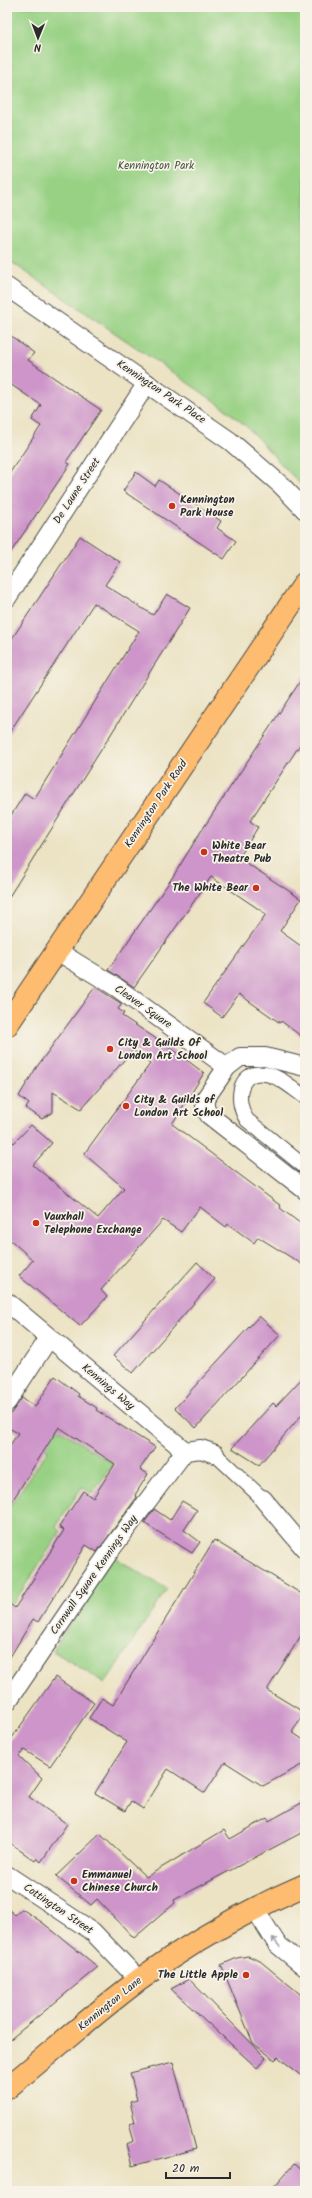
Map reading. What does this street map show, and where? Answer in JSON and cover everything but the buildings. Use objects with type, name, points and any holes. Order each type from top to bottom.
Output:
[{"type":"highway","name":"Kennington Park Road","points":[[7,1025],[305,583]]},
{"type":"highway","name":"Kennington Lane","points":[[7,2088],[139,1980],[194,1943],[255,1909],[305,1885]]},
{"type":"street","name":"Kennington Park Place","points":[[7,286],[230,440],[282,486],[305,510]]},
{"type":"street","name":"De Laune Street","points":[[7,598],[13,574],[147,384]]},
{"type":"street","name":"Cleaver Square","points":[[57,951],[98,978],[107,980],[227,1067]]},
{"type":"street","points":[[305,1067],[292,1062],[259,1057],[240,1057],[227,1067],[205,1099],[205,1108],[209,1115],[305,1190]]},
{"type":"street","points":[[305,1097],[278,1078],[262,1074],[248,1079],[242,1085],[239,1097],[241,1111],[247,1120],[305,1166]]},
{"type":"street","name":"Kennings Way","points":[[7,1302],[185,1451]]},
{"type":"street","points":[[7,1402],[49,1338]]},
{"type":"street","points":[[185,1451],[201,1449],[215,1454],[263,1499],[305,1549]]},
{"type":"street","name":"Cornwall Square Kennings Way","points":[[7,1702],[112,1548],[185,1451]]},
{"type":"street","name":"Cottington Street","points":[[7,1875],[92,1931],[139,1980]]},
{"type":"street","points":[[255,1909],[277,1944],[305,1967]]},
{"type":"green space","name":"Kennington Park","points":[[7,7],[305,7],[305,483],[300,484],[247,427],[223,407],[7,259]]},
{"type":"green space","points":[[47,1421],[113,1464],[92,1494],[82,1487],[56,1527],[61,1531],[13,1604],[7,1600],[7,1511],[48,1450],[35,1441]]},
{"type":"green space","points":[[112,1556],[167,1589],[105,1683],[53,1651]]},
{"type":"place","name":"Kennington Park House","points":[[172,506]]},
{"type":"place","name":"White Bear Theatre Pub","points":[[204,852]]},
{"type":"place","name":"The White Bear","points":[[256,888]]},
{"type":"place","name":"City & Guilds Of London Art School","points":[[110,1049]]},
{"type":"place","name":"City & Guilds of London Art School","points":[[126,1106]]},
{"type":"place","name":"Vauxhall Telephone Exchange","points":[[36,1223]]},
{"type":"place","name":"Emmanuel Chinese Church","points":[[74,1881]]},
{"type":"place","name":"The Little Apple","points":[[246,1975]]}]
